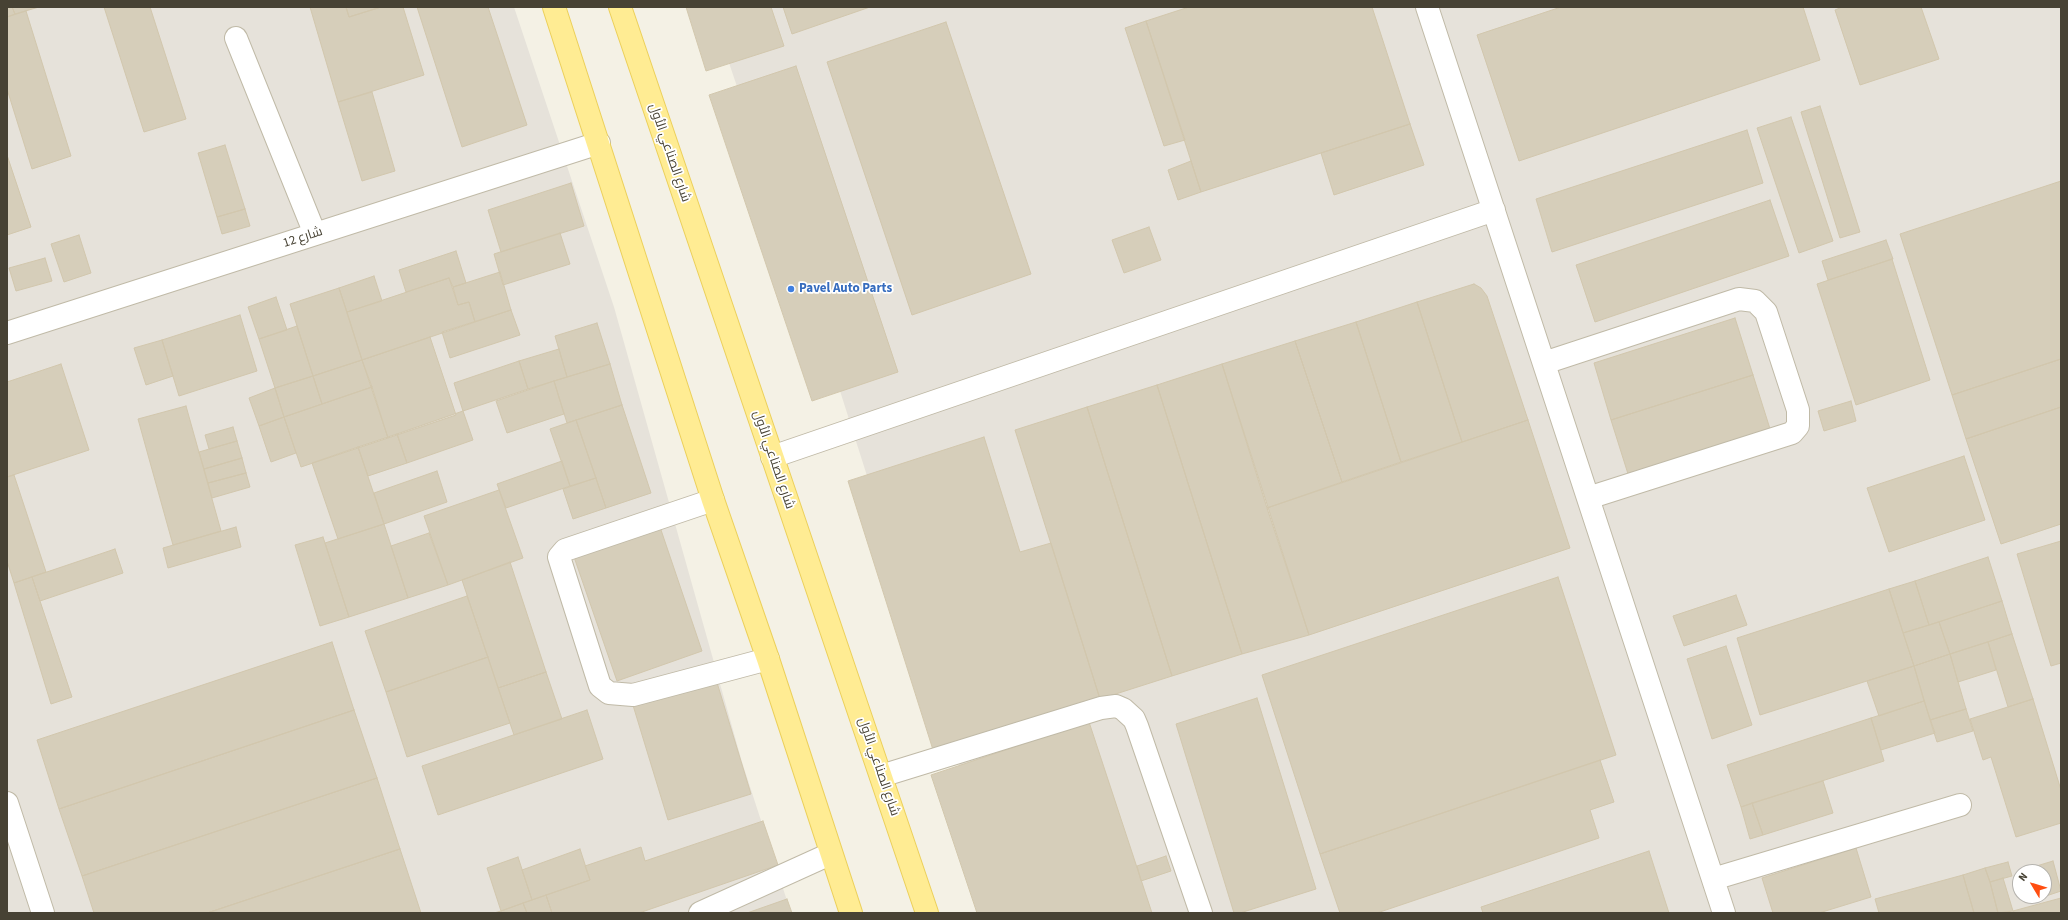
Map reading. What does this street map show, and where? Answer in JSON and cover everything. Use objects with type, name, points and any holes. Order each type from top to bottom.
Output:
[{"type":"main road","points":[[554,7],[713,500],[768,659],[830,854],[851,913]]},
{"type":"main road","name":"شارع الصناعي الأول","points":[[620,7],[927,913]]},
{"type":"street","points":[[1427,7],[1724,913]]},
{"type":"street","points":[[236,38],[315,234]]},
{"type":"street","name":"شارع 12","points":[[7,333],[599,143]]},
{"type":"street","points":[[772,457],[1494,210]]},
{"type":"street","points":[[1544,363],[1739,300],[1755,301],[1766,312],[1798,410],[1798,426],[1792,433],[1588,498]]},
{"type":"street","points":[[713,500],[565,550],[559,557],[600,686],[609,693],[633,695],[768,659]]},
{"type":"street","points":[[881,776],[1101,708],[1116,706],[1123,709],[1134,719],[1137,726],[1201,913]]},
{"type":"street","points":[[7,803],[43,913]]},
{"type":"street","points":[[1713,879],[1960,805]]},
{"type":"street","points":[[700,913],[830,854]]},
{"type":"shaded area","points":[[7,7],[514,7],[614,307],[742,762],[791,913],[7,913]]},
{"type":"shaded area","points":[[710,7],[2061,7],[2061,913],[1006,913],[834,372]]},
{"type":"building","points":[[7,7],[12,7],[15,14],[7,17]]},
{"type":"building","points":[[12,7],[39,7],[15,14]]},
{"type":"building","points":[[104,7],[150,7],[186,119],[144,132]]},
{"type":"building","points":[[310,7],[346,7],[349,17],[381,7],[403,7],[424,75],[338,102]]},
{"type":"building","points":[[346,7],[381,7],[349,17]]},
{"type":"building","points":[[417,7],[488,7],[527,125],[462,147]]},
{"type":"building","points":[[686,7],[771,7],[784,46],[706,71]]},
{"type":"building","points":[[783,7],[870,7],[792,34]]},
{"type":"building","points":[[1189,7],[1372,7],[1410,124],[1201,192],[1146,21]]},
{"type":"building","points":[[1561,7],[1803,7],[1820,60],[1519,161],[1477,35]]},
{"type":"building","points":[[1842,7],[1921,7],[1939,59],[1860,85],[1835,10]]},
{"type":"building","points":[[26,11],[71,156],[32,169],[7,89],[7,17]]},
{"type":"building","points":[[1146,21],[1185,140],[1164,146],[1125,28]]},
{"type":"building","points":[[946,22],[1031,274],[912,315],[827,62]]},
{"type":"building","points":[[796,66],[898,372],[812,401],[709,95]]},
{"type":"building","points":[[372,92],[395,171],[362,181],[338,102]]},
{"type":"building","points":[[1820,106],[1860,232],[1840,238],[1801,112]]},
{"type":"building","points":[[1791,117],[1833,241],[1799,253],[1757,128]]},
{"type":"building","points":[[1410,124],[1424,165],[1334,195],[1321,153]]},
{"type":"building","points":[[1747,130],[1763,183],[1552,252],[1536,199]]},
{"type":"building","points":[[225,145],[245,209],[217,217],[198,153]]},
{"type":"building","points":[[7,155],[31,227],[7,235]]},
{"type":"building","points":[[1191,161],[1201,192],[1178,200],[1168,170]]},
{"type":"building","points":[[2061,181],[2061,359],[1952,395],[1900,234]]},
{"type":"building","points":[[571,183],[584,226],[501,252],[488,210]]},
{"type":"building","points":[[1770,200],[1789,256],[1595,322],[1576,265]]},
{"type":"building","points":[[245,209],[250,226],[222,234],[217,217]]},
{"type":"building","points":[[1149,227],[1161,260],[1124,273],[1112,240]]},
{"type":"building","points":[[560,233],[570,264],[503,285],[494,254]]},
{"type":"building","points":[[79,235],[91,273],[64,282],[51,244]]},
{"type":"building","points":[[1886,240],[1893,259],[1828,280],[1822,261]]},
{"type":"building","points":[[456,251],[466,283],[453,287],[449,278],[406,292],[399,270]]},
{"type":"building","points":[[45,258],[52,281],[16,291],[9,268]]},
{"type":"building","points":[[1892,259],[1930,380],[1856,405],[1817,284]]},
{"type":"building","points":[[500,272],[511,310],[475,322],[469,302],[458,305],[453,287]]},
{"type":"building","points":[[374,276],[382,301],[347,312],[339,288]]},
{"type":"building","points":[[449,278],[458,305],[469,302],[475,322],[362,360],[347,312]]},
{"type":"building","points":[[1474,284],[1481,288],[1487,296],[1528,420],[1462,442],[1417,302]]},
{"type":"building","points":[[339,288],[362,360],[313,376],[290,304]]},
{"type":"building","points":[[276,297],[287,330],[259,339],[248,307]]},
{"type":"building","points":[[1417,302],[1462,442],[1401,462],[1356,322]]},
{"type":"building","points":[[511,310],[520,335],[450,358],[442,332]]},
{"type":"building","points":[[240,315],[257,371],[179,396],[162,340]]},
{"type":"building","points":[[1735,318],[1753,375],[1611,420],[1594,363]]},
{"type":"building","points":[[1356,322],[1401,462],[1342,482],[1295,341]]},
{"type":"building","points":[[597,323],[610,364],[567,377],[555,336]]},
{"type":"building","points":[[297,326],[313,376],[275,388],[259,339]]},
{"type":"building","points":[[430,337],[456,415],[388,438],[362,360]]},
{"type":"building","points":[[162,340],[173,376],[146,385],[134,348]]},
{"type":"building","points":[[1295,341],[1342,482],[1267,508],[1222,364]]},
{"type":"building","points":[[559,349],[567,377],[528,389],[519,361]]},
{"type":"building","points":[[2061,359],[2061,407],[1966,439],[1952,395]]},
{"type":"building","points":[[362,360],[372,387],[322,404],[313,376]]},
{"type":"building","points":[[519,361],[528,389],[463,411],[454,383]]},
{"type":"building","points":[[61,364],[89,450],[7,477],[7,382]]},
{"type":"building","points":[[610,364],[622,405],[567,423],[554,381]]},
{"type":"building","points":[[1222,364],[1309,635],[1242,654],[1157,385]]},
{"type":"building","points":[[1753,375],[1771,432],[1629,477],[1611,420]]},
{"type":"building","points":[[313,376],[322,404],[284,417],[275,388]]},
{"type":"building","points":[[554,381],[564,414],[507,433],[496,401]]},
{"type":"building","points":[[1157,385],[1242,654],[1172,676],[1087,407]]},
{"type":"building","points":[[372,387],[388,438],[301,467],[284,417]]},
{"type":"building","points":[[275,388],[284,417],[259,426],[249,398]]},
{"type":"building","points":[[1851,401],[1856,421],[1824,431],[1818,411]]},
{"type":"building","points":[[622,405],[651,493],[606,508],[576,420]]},
{"type":"building","points":[[186,406],[221,531],[173,545],[138,419]]},
{"type":"building","points":[[1087,407],[1172,676],[1100,699],[1015,430]]},
{"type":"building","points":[[2061,407],[2061,524],[2001,544],[1966,439]]},
{"type":"building","points":[[463,411],[473,440],[407,463],[397,434]]},
{"type":"building","points":[[284,417],[296,453],[271,462],[259,426]]},
{"type":"building","points":[[576,420],[596,478],[570,486],[550,429]]},
{"type":"building","points":[[1528,420],[1570,548],[1309,635],[1267,508]]},
{"type":"building","points":[[233,427],[237,441],[209,449],[205,435]]},
{"type":"building","points":[[397,434],[407,463],[368,476],[358,447]]},
{"type":"building","points":[[984,437],[1020,552],[1051,543],[1100,699],[934,753],[848,481]]},
{"type":"building","points":[[237,441],[242,458],[204,469],[199,452]]},
{"type":"building","points":[[358,447],[384,524],[338,539],[312,463]]},
{"type":"building","points":[[1964,456],[1985,520],[1889,552],[1867,488]]},
{"type":"building","points":[[242,458],[246,473],[208,483],[204,469]]},
{"type":"building","points":[[562,461],[570,486],[506,508],[497,484]]},
{"type":"building","points":[[437,471],[447,502],[384,524],[374,493]]},
{"type":"building","points":[[246,473],[250,487],[212,498],[208,483]]},
{"type":"building","points":[[14,475],[46,572],[14,583],[7,561],[7,477]]},
{"type":"building","points":[[596,478],[606,508],[573,519],[563,489]]},
{"type":"building","points":[[499,490],[523,558],[448,585],[424,516]]},
{"type":"building","points":[[384,524],[408,598],[349,617],[325,543]]},
{"type":"building","points":[[659,524],[702,651],[617,681],[573,554]]},
{"type":"building","points":[[236,527],[241,547],[168,568],[163,548]]},
{"type":"building","points":[[429,533],[448,585],[408,598],[391,546]]},
{"type":"building","points":[[323,537],[349,617],[320,626],[295,545]]},
{"type":"building","points":[[2061,541],[2061,663],[2051,666],[2017,554]]},
{"type":"building","points":[[115,549],[123,573],[40,601],[32,577]]},
{"type":"building","points":[[1988,557],[2002,601],[1929,625],[1915,581]]},
{"type":"building","points":[[510,562],[546,672],[498,688],[462,580]]},
{"type":"building","points":[[32,577],[72,697],[51,704],[14,583]]},
{"type":"building","points":[[1558,577],[1616,755],[1320,854],[1262,675]]},
{"type":"building","points":[[1915,581],[1929,625],[1903,633],[1889,589]]},
{"type":"building","points":[[1889,589],[1914,666],[1760,715],[1737,638]]},
{"type":"building","points":[[1736,595],[1747,625],[1684,646],[1673,616]]},
{"type":"building","points":[[467,596],[488,657],[386,692],[365,631]]},
{"type":"building","points":[[2002,601],[2012,634],[1950,654],[1939,622]]},
{"type":"building","points":[[1939,622],[1950,654],[1914,666],[1903,633]]},
{"type":"building","points":[[2012,634],[2033,699],[2008,707],[1988,642]]},
{"type":"building","points":[[332,642],[354,710],[59,809],[37,740]]},
{"type":"building","points":[[1988,642],[1996,670],[1958,682],[1950,654]]},
{"type":"building","points":[[1726,646],[1752,725],[1712,739],[1687,659]]},
{"type":"building","points":[[1950,654],[1966,709],[1930,720],[1914,666]]},
{"type":"building","points":[[488,657],[510,723],[407,757],[386,692]]},
{"type":"building","points":[[1914,666],[1924,701],[1879,716],[1867,681]]},
{"type":"building","points":[[546,672],[562,719],[514,735],[498,688]]},
{"type":"building","points":[[715,676],[751,794],[668,820],[632,702]]},
{"type":"building","points":[[1257,698],[1316,889],[1240,913],[1234,913],[1176,724]]},
{"type":"building","points":[[2033,699],[2061,790],[2061,823],[2016,837],[1991,757],[1983,760],[1970,719]]},
{"type":"building","points":[[1924,701],[1935,733],[1881,750],[1871,718]]},
{"type":"building","points":[[1966,709],[1973,731],[1937,742],[1930,720]]},
{"type":"building","points":[[354,710],[377,778],[82,876],[59,809]]},
{"type":"building","points":[[587,710],[603,759],[438,815],[422,766]]},
{"type":"building","points":[[1871,718],[1884,761],[1741,807],[1727,765]]},
{"type":"building","points":[[1089,722],[1152,913],[977,913],[931,775]]},
{"type":"building","points":[[1600,760],[1614,802],[1590,810],[1599,838],[1377,913],[1340,913],[1320,854]]},
{"type":"building","points":[[377,778],[400,849],[207,913],[94,913],[82,876]]},
{"type":"building","points":[[1823,781],[1833,813],[1763,835],[1752,803]]},
{"type":"building","points":[[1752,803],[1763,835],[1750,839],[1741,807]]},
{"type":"building","points":[[763,821],[778,865],[639,913],[552,913],[546,895],[590,880],[585,866],[641,847],[645,861]]},
{"type":"building","points":[[1856,848],[1871,897],[1819,913],[1773,913],[1762,878]]},
{"type":"building","points":[[400,849],[421,913],[207,913]]},
{"type":"building","points":[[580,849],[590,880],[532,900],[522,870]]},
{"type":"building","points":[[1649,851],[1669,913],[1483,913],[1481,907]]},
{"type":"building","points":[[1166,856],[1171,871],[1141,881],[1137,866]]},
{"type":"building","points":[[518,857],[532,900],[501,911],[487,868]]},
{"type":"building","points":[[2053,861],[2061,891],[2052,894],[2052,864],[2043,864]]},
{"type":"building","points":[[2008,862],[2012,876],[1990,882],[1985,868]]},
{"type":"building","points":[[1985,868],[1998,913],[1974,913],[1963,875]]},
{"type":"building","points":[[1963,875],[1974,913],[1879,913],[1875,899]]},
{"type":"building","points":[[2003,878],[2013,911],[1998,913],[1990,882]]},
{"type":"building","points":[[546,895],[552,913],[527,913],[523,903]]},
{"type":"building","points":[[2061,898],[2061,913],[2014,913],[2013,911],[2039,904],[2052,904],[2052,900]]},
{"type":"building","points":[[787,899],[792,913],[747,913]]},
{"type":"building","points":[[523,903],[527,913],[494,913],[501,911]]},
{"type":"place","name":"Pavel Auto Parts","points":[[791,289]]}]
